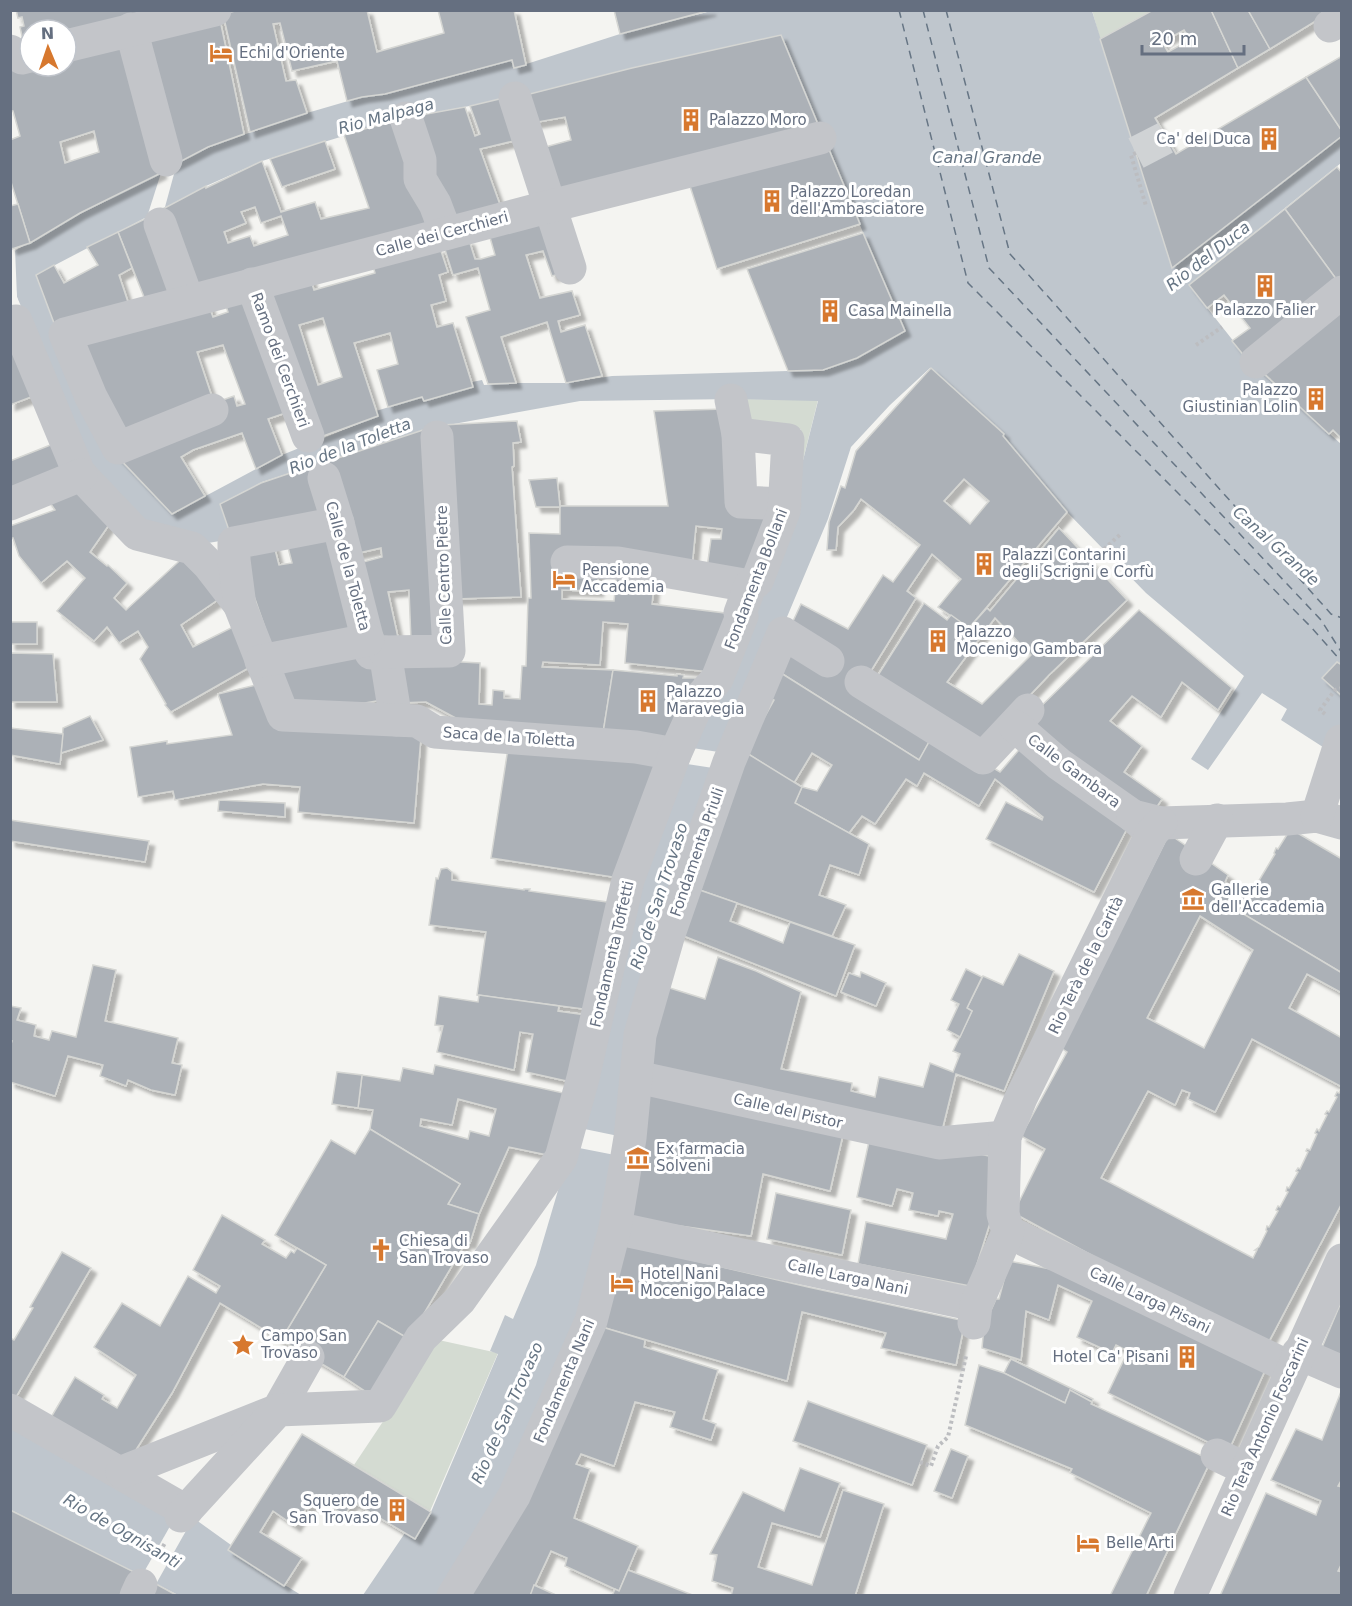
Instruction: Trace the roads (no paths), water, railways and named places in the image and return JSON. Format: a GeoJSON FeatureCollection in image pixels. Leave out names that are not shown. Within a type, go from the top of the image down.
{"type":"FeatureCollection","features":[{"type":"Feature","properties":{"kind":"street"},"geometry":{"type":"LineString","coordinates":[[78,43],[215,10]]}},
{"type":"Feature","properties":{"kind":"street"},"geometry":{"type":"LineString","coordinates":[[131,29],[166,160]]}},
{"type":"Feature","properties":{"kind":"street"},"geometry":{"type":"LineString","coordinates":[[515,98],[570,268]]}},
{"type":"Feature","properties":{"kind":"street"},"geometry":{"type":"LineString","coordinates":[[406,118],[420,160],[417,176],[435,204],[446,233]]}},
{"type":"Feature","properties":{"kind":"street","name":"Calle dei Cerchieri"},"geometry":{"type":"LineString","coordinates":[[212,410],[117,448],[91,397],[65,334],[446,233],[820,138]]}},
{"type":"Feature","properties":{"kind":"street"},"geometry":{"type":"LineString","coordinates":[[160,224],[188,302]]}},
{"type":"Feature","properties":{"kind":"street","name":"Ramo dei Cerchieri"},"geometry":{"type":"LineString","coordinates":[[252,284],[308,436]]}},
{"type":"Feature","properties":{"kind":"street"},"geometry":{"type":"LineString","coordinates":[[1256,362],[1341,292]]}},
{"type":"Feature","properties":{"kind":"street","name":"Saca de la Toletta"},"geometry":{"type":"LineString","coordinates":[[16,321],[63,438],[81,475],[137,534],[225,556],[240,606],[283,715],[417,721],[435,732],[625,746],[675,753]]}},
{"type":"Feature","properties":{"kind":"street"},"geometry":{"type":"LineString","coordinates":[[731,400],[738,434],[741,502],[785,504]]}},
{"type":"Feature","properties":{"kind":"street","name":"Fondamenta Bollani"},"geometry":{"type":"LineString","coordinates":[[675,753],[700,698],[717,679],[742,616],[740,613],[750,585],[757,581],[784,511],[788,440],[738,434]]}},
{"type":"Feature","properties":{"kind":"street","name":"Calle Centro Pietre"},"geometry":{"type":"LineString","coordinates":[[375,648],[449,651],[437,437]]}},
{"type":"Feature","properties":{"kind":"street"},"geometry":{"type":"LineString","coordinates":[[10,504],[81,475]]}},
{"type":"Feature","properties":{"kind":"street","name":"Calle de la Toletta"},"geometry":{"type":"LineString","coordinates":[[324,478],[396,720]]}},
{"type":"Feature","properties":{"kind":"street"},"geometry":{"type":"LineString","coordinates":[[225,556],[338,523]]}},
{"type":"Feature","properties":{"kind":"street"},"geometry":{"type":"LineString","coordinates":[[567,562],[618,563],[750,585]]}},
{"type":"Feature","properties":{"kind":"street","name":"Fondamenta Priuli"},"geometry":{"type":"LineString","coordinates":[[637,1077],[640,1035],[669,934],[729,762],[783,633],[828,661]]}},
{"type":"Feature","properties":{"kind":"street"},"geometry":{"type":"LineString","coordinates":[[261,661],[375,648]]}},
{"type":"Feature","properties":{"kind":"street","name":"Calle Gambara"},"geometry":{"type":"LineString","coordinates":[[861,681],[983,758],[1022,718],[1059,764],[1149,824]]}},
{"type":"Feature","properties":{"kind":"street"},"geometry":{"type":"LineString","coordinates":[[1149,824],[1217,820],[1329,819],[1341,741]]}},
{"type":"Feature","properties":{"kind":"street","name":"Fondamenta Toffetti"},"geometry":{"type":"LineString","coordinates":[[278,1410],[380,1406],[448,1295],[561,1158],[583,1078],[628,880],[675,753]]}},
{"type":"Feature","properties":{"kind":"street"},"geometry":{"type":"LineString","coordinates":[[1196,859],[1217,820]]}},
{"type":"Feature","properties":{"kind":"street","name":"Rio Terà de la Carità"},"geometry":{"type":"LineString","coordinates":[[1005,1137],[1149,824]]}},
{"type":"Feature","properties":{"kind":"street","name":"Calle del Pistor"},"geometry":{"type":"LineString","coordinates":[[637,1077],[939,1143],[1005,1137]]}},
{"type":"Feature","properties":{"kind":"street","name":"Fondamenta Nani"},"geometry":{"type":"LineString","coordinates":[[453,1596],[514,1496],[591,1322],[615,1228],[629,1147],[637,1077]]}},
{"type":"Feature","properties":{"kind":"street"},"geometry":{"type":"LineString","coordinates":[[1005,1137],[1006,1223]]}},
{"type":"Feature","properties":{"kind":"street","name":"Calle Larga Nani"},"geometry":{"type":"LineString","coordinates":[[615,1228],[975,1314],[1006,1223]]}},
{"type":"Feature","properties":{"kind":"street","name":"Calle Larga Pisani"},"geometry":{"type":"LineString","coordinates":[[1006,1223],[1295,1360],[1341,1372]]}},
{"type":"Feature","properties":{"kind":"street","name":"Rio Terà Antonio Foscarini"},"geometry":{"type":"LineString","coordinates":[[1190,1596],[1231,1462],[1295,1360],[1341,1260]]}},
{"type":"Feature","properties":{"kind":"street"},"geometry":{"type":"LineString","coordinates":[[10,1410],[122,1472],[184,1513],[278,1410],[308,1357]]}},
{"type":"Feature","properties":{"kind":"street"},"geometry":{"type":"LineString","coordinates":[[122,1472],[278,1410]]}},
{"type":"Feature","properties":{"kind":"water","name":"Canal Grande"},"geometry":{"type":"Polygon","coordinates":[[[711,11],[1092,11],[1172,268],[1341,136],[1341,163],[1189,285],[1250,362],[1341,444],[1341,741],[1326,749],[1281,720],[1287,709],[1262,693],[1208,770],[1191,759],[1244,676],[1146,593],[1067,512],[1003,436],[1004,434],[930,368],[890,405],[851,447],[828,519],[718,782],[575,1323],[508,1489],[442,1595],[363,1595],[405,1533],[415,1538],[431,1512],[498,1354],[490,1351],[505,1315],[513,1319],[536,1265],[567,1160],[635,881],[791,508],[818,401],[736,399],[580,401],[426,429],[262,482],[220,504],[232,539],[202,544],[153,528],[99,473],[85,454],[17,297],[11,253],[94,206],[208,147],[362,97],[385,94],[512,60],[514,68],[620,34],[711,11]],[[781,35],[632,68],[518,97],[399,119],[262,161],[206,186],[36,275],[57,331],[117,456],[172,514],[282,455],[378,416],[376,411],[422,397],[424,401],[473,387],[472,382],[482,380],[484,385],[566,383],[612,376],[823,370],[857,358],[904,331],[781,35]]]}},
{"type":"Feature","properties":{"kind":"water","name":"Rio de Ognisanti"},"geometry":{"type":"Polygon","coordinates":[[[10,1419],[191,1522],[199,1522],[231,1545],[228,1550],[301,1595],[178,1595],[11,1510],[10,1419]]]}},
{"type":"Feature","properties":{"kind":"tunnel"},"geometry":{"type":"LineString","coordinates":[[1136,153],[1167,137]]}},
{"type":"Feature","properties":{"kind":"place","name":"Echi d'Oriente"},"geometry":{"type":"Point","coordinates":[221,53]}},
{"type":"Feature","properties":{"kind":"place","name":"Palazzo Moro"},"geometry":{"type":"Point","coordinates":[691,120]}},
{"type":"Feature","properties":{"kind":"place","name":"Ca' del Duca"},"geometry":{"type":"Point","coordinates":[1269,139]}},
{"type":"Feature","properties":{"kind":"place","name":"Palazzo Loredan dell'Ambasciatore"},"geometry":{"type":"Point","coordinates":[772,201]}},
{"type":"Feature","properties":{"kind":"place","name":"Palazzo Falier"},"geometry":{"type":"Point","coordinates":[1265,286]}},
{"type":"Feature","properties":{"kind":"place","name":"Casa Mainella"},"geometry":{"type":"Point","coordinates":[830,311]}},
{"type":"Feature","properties":{"kind":"place","name":"Palazzo Giustinian Lolin"},"geometry":{"type":"Point","coordinates":[1316,399]}},
{"type":"Feature","properties":{"kind":"place","name":"Palazzi Contarini degli Scrigni e Corfù"},"geometry":{"type":"Point","coordinates":[984,564]}},
{"type":"Feature","properties":{"kind":"place","name":"Pensione Accademia"},"geometry":{"type":"Point","coordinates":[564,579]}},
{"type":"Feature","properties":{"kind":"place","name":"Palazzo Mocenigo Gambara"},"geometry":{"type":"Point","coordinates":[938,641]}},
{"type":"Feature","properties":{"kind":"place","name":"Palazzo Maravegia"},"geometry":{"type":"Point","coordinates":[648,701]}},
{"type":"Feature","properties":{"kind":"place","name":"Gallerie dell'Accademia"},"geometry":{"type":"Point","coordinates":[1193,899]}},
{"type":"Feature","properties":{"kind":"place","name":"Ex farmacia Solveni"},"geometry":{"type":"Point","coordinates":[638,1158]}},
{"type":"Feature","properties":{"kind":"place","name":"Chiesa di San Trovaso"},"geometry":{"type":"Point","coordinates":[381,1250]}},
{"type":"Feature","properties":{"kind":"place","name":"Hotel Nani Mocenigo Palace"},"geometry":{"type":"Point","coordinates":[622,1283]}},
{"type":"Feature","properties":{"kind":"place","name":"Campo San Trovaso"},"geometry":{"type":"Point","coordinates":[243,1345]}},
{"type":"Feature","properties":{"kind":"place","name":"Hotel Ca' Pisani"},"geometry":{"type":"Point","coordinates":[1187,1357]}},
{"type":"Feature","properties":{"kind":"place","name":"Squero de San Trovaso"},"geometry":{"type":"Point","coordinates":[397,1510]}},
{"type":"Feature","properties":{"kind":"place","name":"Belle Arti"},"geometry":{"type":"Point","coordinates":[1088,1543]}},
{"type":"Feature","properties":{"kind":"water label","name":"Rio Malpaga"},"geometry":{"type":"Point","coordinates":[386,116]}},
{"type":"Feature","properties":{"kind":"water label","name":"Rio del Duca"},"geometry":{"type":"Point","coordinates":[1208,256]}},
{"type":"Feature","properties":{"kind":"water label","name":"Rio de la Toletta"},"geometry":{"type":"Point","coordinates":[350,446]}},
{"type":"Feature","properties":{"kind":"water label","name":"Rio de San Trovaso"},"geometry":{"type":"Point","coordinates":[659,896]}},
{"type":"Feature","properties":{"kind":"water label","name":"Rio de San Trovaso"},"geometry":{"type":"Point","coordinates":[507,1413]}}]}
